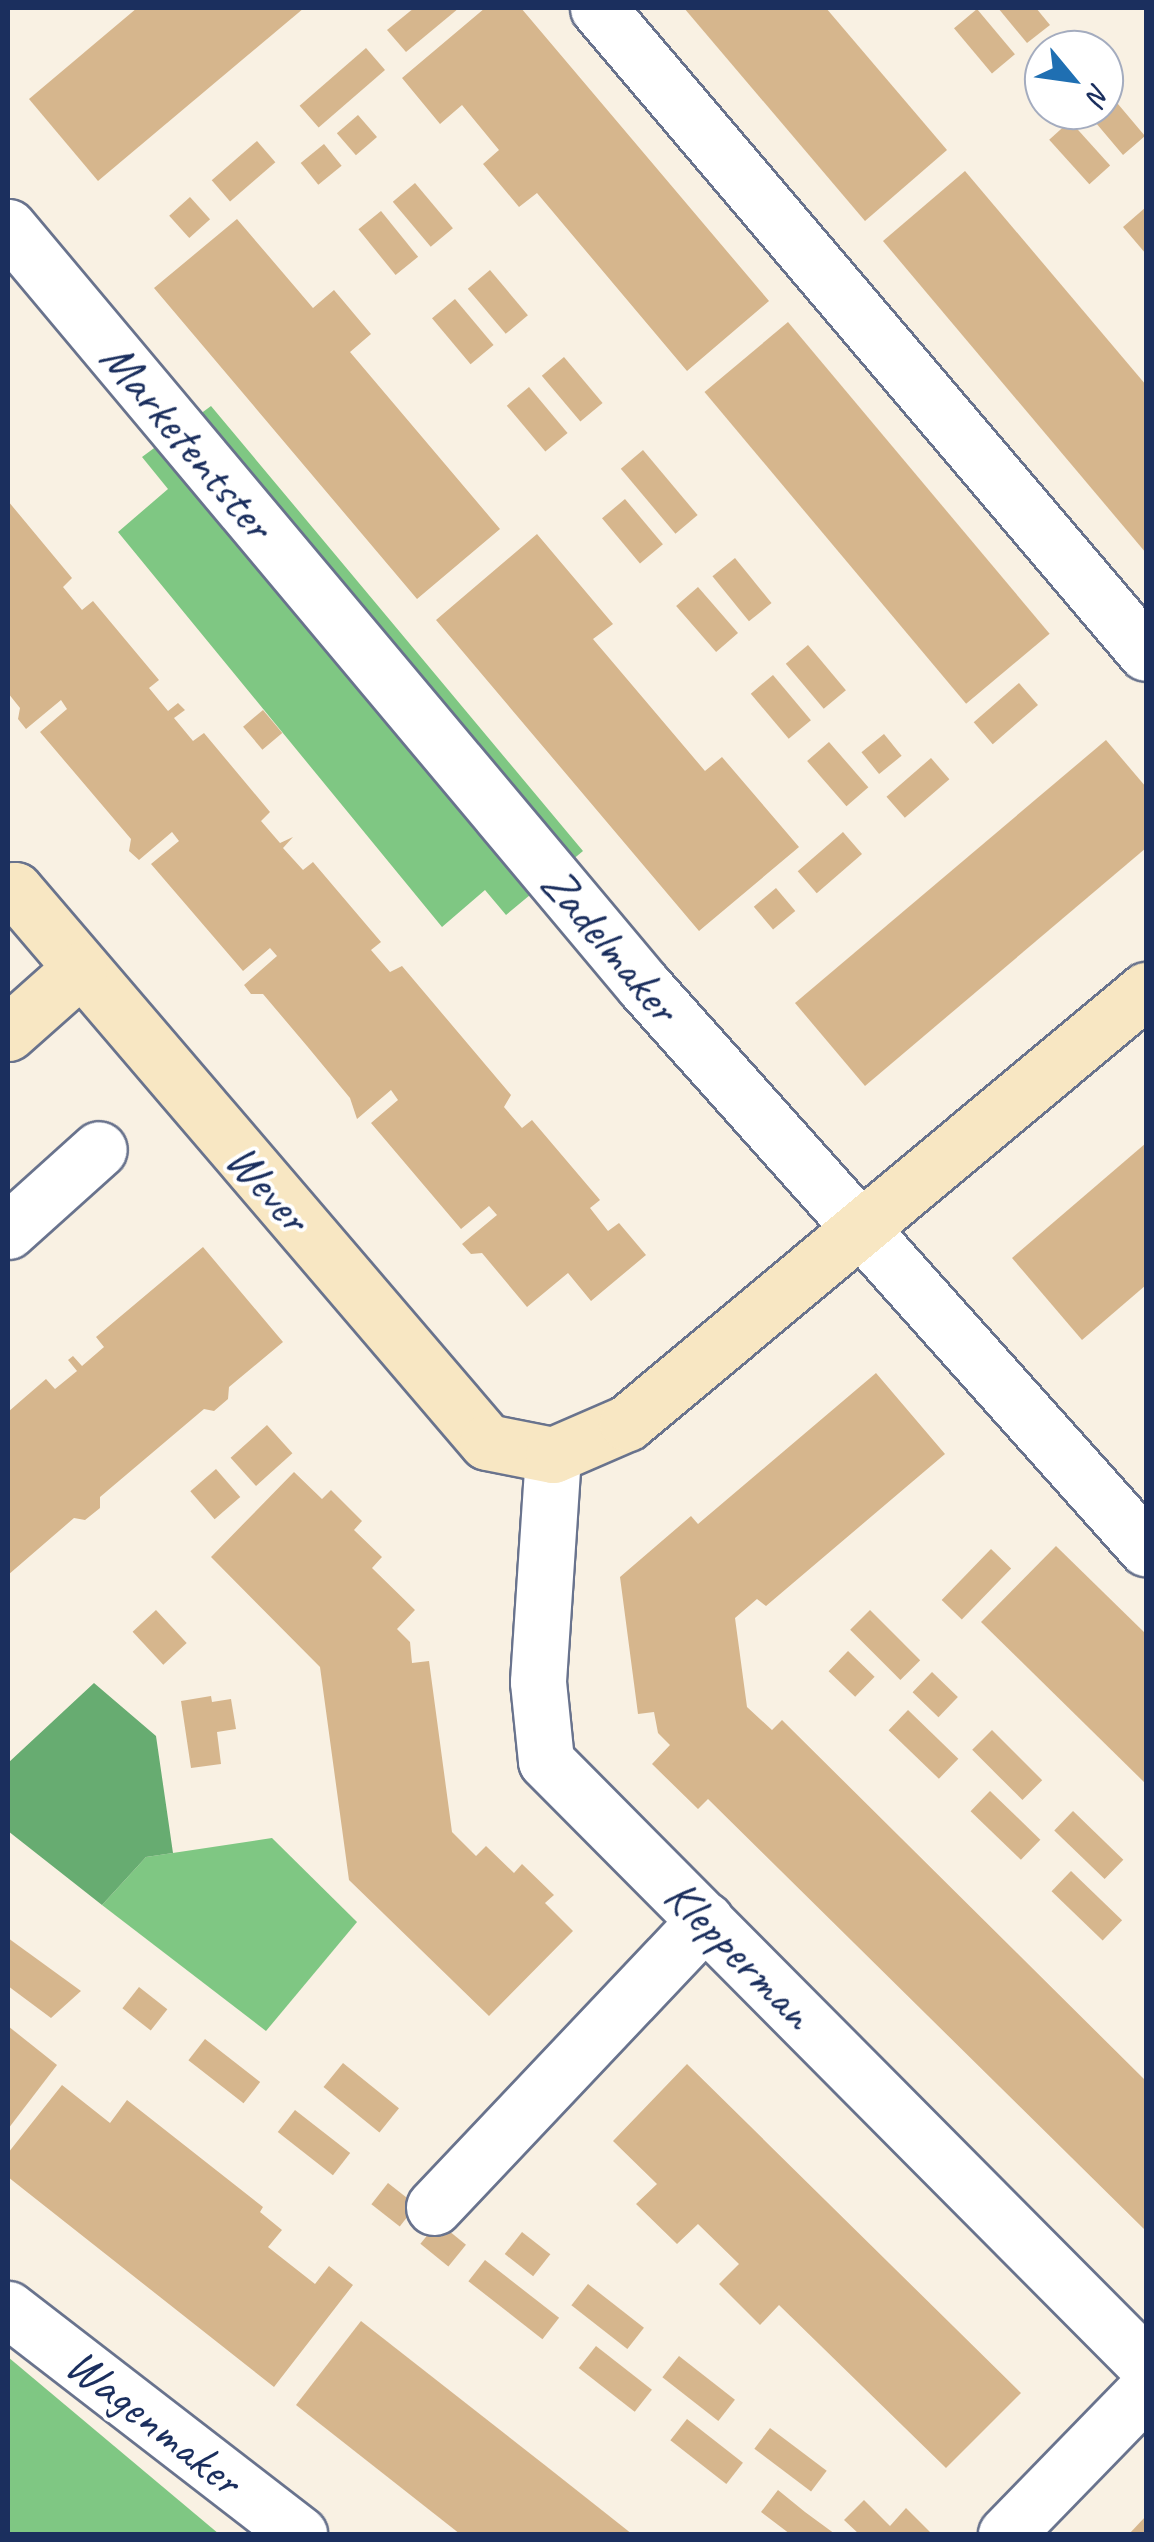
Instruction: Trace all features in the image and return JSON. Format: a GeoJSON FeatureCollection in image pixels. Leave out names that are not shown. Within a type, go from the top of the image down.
{"type":"FeatureCollection","features":[{"type":"Feature","properties":{"kind":"street"},"geometry":{"type":"LineString","coordinates":[[598,8],[1146,653]]}},
{"type":"Feature","properties":{"kind":"street","name":"Marketentster"},"geometry":{"type":"LineString","coordinates":[[8,226],[366,655]]}},
{"type":"Feature","properties":{"kind":"street","name":"Zadelmaker"},"geometry":{"type":"LineString","coordinates":[[366,655],[508,826],[860,1229],[1092,1493],[1146,1548]]}},
{"type":"Feature","properties":{"kind":"street","name":"Wever"},"geometry":{"type":"LineString","coordinates":[[10,889],[488,1442],[553,1455]]}},
{"type":"Feature","properties":{"kind":"street"},"geometry":{"type":"LineString","coordinates":[[8,1033],[79,970]]}},
{"type":"Feature","properties":{"kind":"street"},"geometry":{"type":"LineString","coordinates":[[553,1455],[627,1424],[1146,990]]}},
{"type":"Feature","properties":{"kind":"street"},"geometry":{"type":"LineString","coordinates":[[8,1231],[99,1149]]}},
{"type":"Feature","properties":{"kind":"street","name":"Klepperman"},"geometry":{"type":"LineString","coordinates":[[553,1455],[538,1682],[546,1761],[1146,2366]]}},
{"type":"Feature","properties":{"kind":"street"},"geometry":{"type":"LineString","coordinates":[[434,2207],[705,1920]]}},
{"type":"Feature","properties":{"kind":"street","name":"Wagenmaker"},"geometry":{"type":"LineString","coordinates":[[8,2309],[299,2534]]}},
{"type":"Feature","properties":{"kind":"street"},"geometry":{"type":"LineString","coordinates":[[1006,2534],[1146,2390]]}},
{"type":"Feature","properties":{"kind":"green space"},"geometry":{"type":"Polygon","coordinates":[[[211,406],[583,851],[506,915],[485,890],[442,927],[118,532],[168,489],[142,457],[211,406]]]}},
{"type":"Feature","properties":{"kind":"green space"},"geometry":{"type":"Polygon","coordinates":[[[94,1683],[156,1736],[173,1853],[146,1857],[102,1905],[8,1831],[8,1763],[94,1683]]]}},
{"type":"Feature","properties":{"kind":"green space"},"geometry":{"type":"Polygon","coordinates":[[[272,1838],[357,1922],[266,2031],[102,1905],[146,1857],[272,1838]]]}},
{"type":"Feature","properties":{"kind":"green space"},"geometry":{"type":"Polygon","coordinates":[[[8,2357],[219,2534],[8,2534],[8,2357]]]}},
{"type":"Feature","properties":{"kind":"building"},"geometry":{"type":"Polygon","coordinates":[[[137,8],[304,8],[98,181],[29,99],[137,8]]]}},
{"type":"Feature","properties":{"kind":"building"},"geometry":{"type":"Polygon","coordinates":[[[414,8],[459,8],[406,52],[387,30],[414,8]]]}},
{"type":"Feature","properties":{"kind":"building"},"geometry":{"type":"Polygon","coordinates":[[[485,8],[521,8],[769,301],[687,371],[537,193],[519,207],[483,164],[499,150],[462,105],[440,124],[402,78],[485,8]]]}},
{"type":"Feature","properties":{"kind":"building"},"geometry":{"type":"Polygon","coordinates":[[[684,8],[826,8],[947,150],[865,221],[684,8]]]}},
{"type":"Feature","properties":{"kind":"building"},"geometry":{"type":"Polygon","coordinates":[[[998,8],[1036,8],[1050,25],[1044,30],[1024,30],[1024,39],[998,8]]]}},
{"type":"Feature","properties":{"kind":"building"},"geometry":{"type":"Polygon","coordinates":[[[977,9],[1015,54],[992,73],[954,28],[977,9]]]}},
{"type":"Feature","properties":{"kind":"building"},"geometry":{"type":"Polygon","coordinates":[[[366,48],[385,70],[319,128],[300,106],[366,48]]]}},
{"type":"Feature","properties":{"kind":"building"},"geometry":{"type":"Polygon","coordinates":[[[1124,111],[1145,136],[1123,155],[1102,130],[1124,130],[1124,111]]]}},
{"type":"Feature","properties":{"kind":"building"},"geometry":{"type":"Polygon","coordinates":[[[358,115],[377,137],[356,155],[337,133],[358,115]]]}},
{"type":"Feature","properties":{"kind":"building"},"geometry":{"type":"Polygon","coordinates":[[[1060,130],[1078,130],[1110,166],[1089,184],[1049,140],[1060,130]]]}},
{"type":"Feature","properties":{"kind":"building"},"geometry":{"type":"Polygon","coordinates":[[[257,141],[275,162],[230,201],[212,180],[257,141]]]}},
{"type":"Feature","properties":{"kind":"building"},"geometry":{"type":"Polygon","coordinates":[[[324,144],[342,166],[318,185],[301,163],[324,144]]]}},
{"type":"Feature","properties":{"kind":"building"},"geometry":{"type":"Polygon","coordinates":[[[965,171],[1146,385],[1146,553],[883,241],[965,171]]]}},
{"type":"Feature","properties":{"kind":"building"},"geometry":{"type":"Polygon","coordinates":[[[415,183],[453,228],[431,247],[393,202],[415,183]]]}},
{"type":"Feature","properties":{"kind":"building"},"geometry":{"type":"Polygon","coordinates":[[[190,197],[210,219],[189,238],[169,216],[190,197]]]}},
{"type":"Feature","properties":{"kind":"building"},"geometry":{"type":"Polygon","coordinates":[[[1146,207],[1146,254],[1123,227],[1146,207]]]}},
{"type":"Feature","properties":{"kind":"building"},"geometry":{"type":"Polygon","coordinates":[[[381,211],[418,257],[396,275],[358,229],[381,211]]]}},
{"type":"Feature","properties":{"kind":"building"},"geometry":{"type":"Polygon","coordinates":[[[237,219],[313,308],[334,290],[371,334],[350,352],[500,529],[417,599],[154,288],[237,219]]]}},
{"type":"Feature","properties":{"kind":"building"},"geometry":{"type":"Polygon","coordinates":[[[490,270],[528,315],[506,334],[468,289],[490,270]]]}},
{"type":"Feature","properties":{"kind":"building"},"geometry":{"type":"Polygon","coordinates":[[[455,299],[494,345],[471,364],[432,318],[455,299]]]}},
{"type":"Feature","properties":{"kind":"building"},"geometry":{"type":"Polygon","coordinates":[[[788,322],[1050,634],[966,704],[705,392],[788,322]]]}},
{"type":"Feature","properties":{"kind":"building"},"geometry":{"type":"Polygon","coordinates":[[[564,357],[603,403],[580,422],[542,376],[564,357]]]}},
{"type":"Feature","properties":{"kind":"building"},"geometry":{"type":"Polygon","coordinates":[[[529,387],[568,433],[545,452],[507,406],[529,387]]]}},
{"type":"Feature","properties":{"kind":"building"},"geometry":{"type":"Polygon","coordinates":[[[643,450],[698,515],[675,534],[621,469],[643,450]]]}},
{"type":"Feature","properties":{"kind":"building"},"geometry":{"type":"Polygon","coordinates":[[[625,499],[663,544],[640,563],[602,518],[625,499]]]}},
{"type":"Feature","properties":{"kind":"building"},"geometry":{"type":"Polygon","coordinates":[[[8,501],[72,578],[63,587],[82,610],[93,601],[159,680],[149,688],[168,711],[178,703],[185,710],[174,718],[193,741],[204,733],[270,812],[261,821],[280,843],[293,837],[283,848],[303,870],[313,862],[381,942],[371,950],[390,972],[402,966],[511,1095],[504,1107],[522,1128],[532,1120],[600,1200],[590,1208],[608,1231],[619,1223],[646,1255],[591,1301],[568,1273],[527,1307],[482,1253],[471,1254],[462,1244],[497,1215],[489,1206],[461,1229],[371,1123],[398,1100],[391,1090],[357,1119],[350,1098],[307,1046],[263,994],[251,994],[244,985],[277,956],[270,948],[243,971],[151,864],[179,841],[172,832],[139,860],[129,851],[131,839],[40,732],[67,709],[61,700],[26,729],[18,719],[20,708],[8,693],[8,501]]]}},
{"type":"Feature","properties":{"kind":"building"},"geometry":{"type":"Polygon","coordinates":[[[537,534],[613,624],[593,639],[705,771],[722,757],[799,847],[699,931],[436,620],[537,534]]]}},
{"type":"Feature","properties":{"kind":"building"},"geometry":{"type":"Polygon","coordinates":[[[735,558],[772,603],[749,621],[712,576],[735,558]]]}},
{"type":"Feature","properties":{"kind":"building"},"geometry":{"type":"Polygon","coordinates":[[[698,587],[738,633],[716,652],[676,606],[698,587]]]}},
{"type":"Feature","properties":{"kind":"building"},"geometry":{"type":"Polygon","coordinates":[[[808,645],[846,690],[824,709],[786,664],[808,645]]]}},
{"type":"Feature","properties":{"kind":"building"},"geometry":{"type":"Polygon","coordinates":[[[773,675],[811,720],[789,739],[751,694],[773,675]]]}},
{"type":"Feature","properties":{"kind":"building"},"geometry":{"type":"Polygon","coordinates":[[[1019,683],[1038,705],[993,744],[974,722],[1019,683]]]}},
{"type":"Feature","properties":{"kind":"building"},"geometry":{"type":"Polygon","coordinates":[[[263,710],[282,733],[262,750],[243,727],[263,710]]]}},
{"type":"Feature","properties":{"kind":"building"},"geometry":{"type":"Polygon","coordinates":[[[884,734],[902,756],[879,774],[861,752],[884,734]]]}},
{"type":"Feature","properties":{"kind":"building"},"geometry":{"type":"Polygon","coordinates":[[[1106,740],[1146,787],[1146,848],[865,1086],[795,1003],[1106,740]]]}},
{"type":"Feature","properties":{"kind":"building"},"geometry":{"type":"Polygon","coordinates":[[[829,742],[868,787],[846,806],[807,761],[829,742]]]}},
{"type":"Feature","properties":{"kind":"building"},"geometry":{"type":"Polygon","coordinates":[[[931,758],[949,779],[905,818],[886,797],[931,758]]]}},
{"type":"Feature","properties":{"kind":"building"},"geometry":{"type":"Polygon","coordinates":[[[843,832],[862,854],[817,893],[798,871],[843,832]]]}},
{"type":"Feature","properties":{"kind":"building"},"geometry":{"type":"Polygon","coordinates":[[[776,888],[795,911],[773,930],[754,907],[776,888]]]}},
{"type":"Feature","properties":{"kind":"building"},"geometry":{"type":"Polygon","coordinates":[[[1146,1143],[1146,1285],[1082,1340],[1012,1258],[1146,1143]]]}},
{"type":"Feature","properties":{"kind":"building"},"geometry":{"type":"Polygon","coordinates":[[[203,1247],[283,1342],[229,1387],[228,1399],[214,1411],[204,1409],[100,1497],[100,1508],[85,1520],[74,1518],[8,1575],[8,1412],[46,1379],[55,1389],[77,1371],[68,1360],[73,1356],[82,1366],[104,1347],[96,1337],[203,1247]]]}},
{"type":"Feature","properties":{"kind":"building"},"geometry":{"type":"Polygon","coordinates":[[[876,1373],[945,1454],[766,1606],[757,1599],[735,1618],[747,1707],[772,1730],[782,1720],[1146,2081],[1146,2231],[708,1799],[698,1809],[652,1764],[670,1745],[658,1733],[654,1712],[638,1714],[620,1577],[691,1516],[698,1524],[876,1373]]]}},
{"type":"Feature","properties":{"kind":"building"},"geometry":{"type":"Polygon","coordinates":[[[267,1425],[292,1453],[256,1486],[231,1458],[267,1425]]]}},
{"type":"Feature","properties":{"kind":"building"},"geometry":{"type":"Polygon","coordinates":[[[216,1469],[240,1497],[215,1519],[190,1491],[216,1469]]]}},
{"type":"Feature","properties":{"kind":"building"},"geometry":{"type":"Polygon","coordinates":[[[294,1472],[322,1499],[331,1490],[362,1521],[354,1530],[382,1557],[372,1568],[415,1610],[397,1629],[410,1642],[412,1663],[429,1661],[452,1832],[476,1856],[486,1846],[514,1873],[522,1864],[554,1895],[545,1903],[573,1931],[489,2016],[349,1880],[320,1667],[211,1557],[294,1472]]]}},
{"type":"Feature","properties":{"kind":"building"},"geometry":{"type":"Polygon","coordinates":[[[1056,1546],[1146,1634],[1146,1784],[981,1622],[1056,1546]]]}},
{"type":"Feature","properties":{"kind":"building"},"geometry":{"type":"Polygon","coordinates":[[[991,1549],[1011,1568],[962,1620],[942,1600],[991,1549]]]}},
{"type":"Feature","properties":{"kind":"building"},"geometry":{"type":"Polygon","coordinates":[[[156,1610],[187,1643],[163,1665],[133,1632],[156,1610]]]}},
{"type":"Feature","properties":{"kind":"building"},"geometry":{"type":"Polygon","coordinates":[[[870,1610],[920,1660],[900,1680],[850,1630],[870,1610]]]}},
{"type":"Feature","properties":{"kind":"building"},"geometry":{"type":"Polygon","coordinates":[[[848,1651],[875,1677],[855,1697],[829,1671],[848,1651]]]}},
{"type":"Feature","properties":{"kind":"building"},"geometry":{"type":"Polygon","coordinates":[[[932,1672],[958,1697],[938,1717],[913,1692],[932,1672]]]}},
{"type":"Feature","properties":{"kind":"building"},"geometry":{"type":"Polygon","coordinates":[[[211,1696],[212,1702],[231,1699],[236,1729],[217,1732],[221,1764],[191,1768],[181,1701],[211,1696]]]}},
{"type":"Feature","properties":{"kind":"building"},"geometry":{"type":"Polygon","coordinates":[[[908,1710],[958,1759],[939,1779],[889,1730],[908,1710]]]}},
{"type":"Feature","properties":{"kind":"building"},"geometry":{"type":"Polygon","coordinates":[[[992,1730],[1042,1780],[1022,1800],[972,1750],[992,1730]]]}},
{"type":"Feature","properties":{"kind":"building"},"geometry":{"type":"Polygon","coordinates":[[[990,1791],[1040,1840],[1021,1860],[971,1811],[990,1791]]]}},
{"type":"Feature","properties":{"kind":"building"},"geometry":{"type":"Polygon","coordinates":[[[1073,1811],[1123,1860],[1105,1879],[1054,1830],[1073,1811]]]}},
{"type":"Feature","properties":{"kind":"building"},"geometry":{"type":"Polygon","coordinates":[[[1071,1871],[1122,1920],[1103,1940],[1052,1891],[1071,1871]]]}},
{"type":"Feature","properties":{"kind":"building"},"geometry":{"type":"Polygon","coordinates":[[[8,1938],[81,1991],[51,2018],[8,1986],[8,1938]]]}},
{"type":"Feature","properties":{"kind":"building"},"geometry":{"type":"Polygon","coordinates":[[[139,1987],[167,2009],[151,2030],[122,2008],[139,1987]]]}},
{"type":"Feature","properties":{"kind":"building"},"geometry":{"type":"Polygon","coordinates":[[[8,2026],[57,2065],[8,2129],[8,2026]]]}},
{"type":"Feature","properties":{"kind":"building"},"geometry":{"type":"Polygon","coordinates":[[[205,2039],[260,2082],[244,2103],[188,2060],[205,2039]]]}},
{"type":"Feature","properties":{"kind":"building"},"geometry":{"type":"Polygon","coordinates":[[[343,2063],[399,2108],[379,2132],[323,2087],[343,2063]]]}},
{"type":"Feature","properties":{"kind":"building"},"geometry":{"type":"Polygon","coordinates":[[[687,2064],[1021,2393],[946,2468],[779,2305],[760,2325],[719,2284],[739,2264],[698,2224],[677,2244],[636,2204],[657,2184],[613,2141],[687,2064]]]}},
{"type":"Feature","properties":{"kind":"building"},"geometry":{"type":"Polygon","coordinates":[[[62,2085],[110,2123],[127,2100],[263,2207],[260,2212],[282,2230],[268,2247],[315,2284],[329,2266],[353,2285],[274,2387],[8,2177],[8,2153],[62,2085]]]}},
{"type":"Feature","properties":{"kind":"building"},"geometry":{"type":"Polygon","coordinates":[[[295,2110],[350,2153],[333,2175],[278,2132],[295,2110]]]}},
{"type":"Feature","properties":{"kind":"building"},"geometry":{"type":"Polygon","coordinates":[[[388,2183],[416,2205],[400,2226],[371,2204],[388,2183]]]}},
{"type":"Feature","properties":{"kind":"building"},"geometry":{"type":"Polygon","coordinates":[[[438,2222],[466,2245],[448,2266],[420,2244],[438,2222]]]}},
{"type":"Feature","properties":{"kind":"building"},"geometry":{"type":"Polygon","coordinates":[[[522,2232],[550,2254],[533,2276],[505,2254],[522,2232]]]}},
{"type":"Feature","properties":{"kind":"building"},"geometry":{"type":"Polygon","coordinates":[[[485,2260],[559,2318],[542,2339],[468,2281],[485,2260]]]}},
{"type":"Feature","properties":{"kind":"building"},"geometry":{"type":"Polygon","coordinates":[[[588,2284],[644,2328],[627,2349],[571,2305],[588,2284]]]}},
{"type":"Feature","properties":{"kind":"building"},"geometry":{"type":"Polygon","coordinates":[[[361,2321],[632,2534],[460,2534],[296,2405],[361,2321]]]}},
{"type":"Feature","properties":{"kind":"building"},"geometry":{"type":"Polygon","coordinates":[[[596,2346],[652,2390],[635,2412],[579,2368],[596,2346]]]}},
{"type":"Feature","properties":{"kind":"building"},"geometry":{"type":"Polygon","coordinates":[[[679,2356],[735,2400],[718,2421],[662,2377],[679,2356]]]}},
{"type":"Feature","properties":{"kind":"building"},"geometry":{"type":"Polygon","coordinates":[[[687,2419],[743,2463],[726,2484],[670,2440],[687,2419]]]}},
{"type":"Feature","properties":{"kind":"building"},"geometry":{"type":"Polygon","coordinates":[[[770,2428],[827,2471],[811,2491],[754,2449],[770,2428]]]}},
{"type":"Feature","properties":{"kind":"building"},"geometry":{"type":"Polygon","coordinates":[[[778,2490],[835,2534],[790,2534],[761,2512],[778,2490]]]}},
{"type":"Feature","properties":{"kind":"building"},"geometry":{"type":"Polygon","coordinates":[[[864,2500],[890,2526],[906,2508],[932,2534],[859,2534],[844,2520],[864,2500]]]}},
{"type":"Feature","properties":{"kind":"building"},"geometry":{"type":"Polygon","coordinates":[[[1146,2516],[1146,2534],[1129,2534],[1146,2516]]]}}]}
